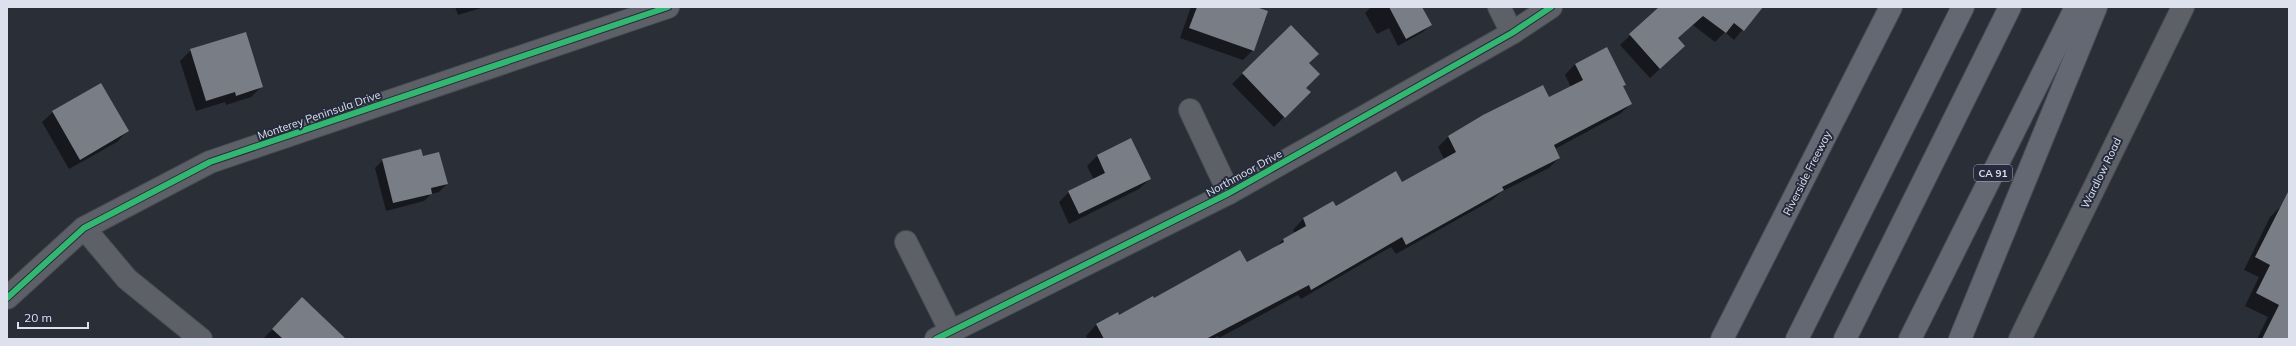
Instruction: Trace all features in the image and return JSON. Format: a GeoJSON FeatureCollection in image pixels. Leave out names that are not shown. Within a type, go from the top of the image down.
{"type":"FeatureCollection","features":[{"type":"Feature","properties":{"kind":"highway","name":"Riverside Freeway"},"geometry":{"type":"LineString","coordinates":[[1722,339],[1891,7]]}},
{"type":"Feature","properties":{"kind":"highway"},"geometry":{"type":"LineString","coordinates":[[1797,339],[1963,7]]}},
{"type":"Feature","properties":{"kind":"highway"},"geometry":{"type":"LineString","coordinates":[[1845,339],[2010,7]]}},
{"type":"Feature","properties":{"kind":"highway","name":"CA 91"},"geometry":{"type":"LineString","coordinates":[[1910,339],[2076,7]]}},
{"type":"Feature","properties":{"kind":"highway"},"geometry":{"type":"LineString","coordinates":[[1960,339],[2096,7]]}},
{"type":"Feature","properties":{"kind":"street","name":"Monterey Peninsula Drive"},"geometry":{"type":"LineString","coordinates":[[7,298],[84,228],[210,162],[668,7]]}},
{"type":"Feature","properties":{"kind":"street"},"geometry":{"type":"LineString","coordinates":[[1499,7],[1512,33]]}},
{"type":"Feature","properties":{"kind":"street","name":"Northmoor Drive"},"geometry":{"type":"LineString","coordinates":[[943,336],[1229,193],[1512,33],[1551,7]]}},
{"type":"Feature","properties":{"kind":"street","name":"Wardlow Road"},"geometry":{"type":"LineString","coordinates":[[2020,339],[2183,7]]}},
{"type":"Feature","properties":{"kind":"street"},"geometry":{"type":"LineString","coordinates":[[1190,110],[1229,193]]}},
{"type":"Feature","properties":{"kind":"street"},"geometry":{"type":"LineString","coordinates":[[84,228],[127,279],[201,339]]}},
{"type":"Feature","properties":{"kind":"street"},"geometry":{"type":"LineString","coordinates":[[906,242],[943,336]]}},
{"type":"Feature","properties":{"kind":"building"},"geometry":{"type":"Polygon","coordinates":[[[1197,7],[1256,7],[1268,11],[1254,51],[1189,28],[1197,7]]]}},
{"type":"Feature","properties":{"kind":"building"},"geometry":{"type":"Polygon","coordinates":[[[1389,7],[1422,7],[1432,25],[1406,39],[1389,7]]]}},
{"type":"Feature","properties":{"kind":"building"},"geometry":{"type":"Polygon","coordinates":[[[1659,7],[1763,7],[1744,31],[1734,23],[1726,33],[1703,16],[1678,38],[1685,46],[1660,69],[1629,34],[1659,7]]]}},
{"type":"Feature","properties":{"kind":"building"},"geometry":{"type":"Polygon","coordinates":[[[1291,25],[1319,54],[1309,63],[1320,74],[1306,88],[1311,92],[1285,118],[1242,73],[1291,25]]]}},
{"type":"Feature","properties":{"kind":"building"},"geometry":{"type":"Polygon","coordinates":[[[246,32],[263,87],[236,96],[235,92],[206,101],[190,49],[246,32]]]}},
{"type":"Feature","properties":{"kind":"building"},"geometry":{"type":"Polygon","coordinates":[[[1607,47],[1626,85],[1623,86],[1632,104],[1554,145],[1560,158],[1502,187],[1504,190],[1406,245],[1402,237],[1311,290],[1309,285],[1206,339],[1104,339],[1096,324],[1118,312],[1119,315],[1153,296],[1154,298],[1240,250],[1247,262],[1284,242],[1283,239],[1306,226],[1303,218],[1333,201],[1336,206],[1396,171],[1402,182],[1456,152],[1448,136],[1483,115],[1543,85],[1549,97],[1583,80],[1575,64],[1607,47]]]}},
{"type":"Feature","properties":{"kind":"building"},"geometry":{"type":"Polygon","coordinates":[[[101,83],[129,131],[80,160],[52,111],[101,83]]]}},
{"type":"Feature","properties":{"kind":"building"},"geometry":{"type":"Polygon","coordinates":[[[1131,138],[1151,179],[1079,214],[1068,191],[1105,173],[1097,155],[1131,138]]]}},
{"type":"Feature","properties":{"kind":"building"},"geometry":{"type":"Polygon","coordinates":[[[421,149],[423,156],[439,152],[448,184],[431,188],[432,194],[393,203],[382,159],[421,149]]]}},
{"type":"Feature","properties":{"kind":"building"},"geometry":{"type":"Polygon","coordinates":[[[2289,190],[2289,339],[2262,339],[2279,305],[2256,293],[2270,265],[2255,257],[2289,190]]]}},
{"type":"Feature","properties":{"kind":"building"},"geometry":{"type":"Polygon","coordinates":[[[302,297],[346,339],[283,339],[272,329],[302,297]]]}},
{"type":"Feature","properties":{"kind":"cycle path"},"geometry":{"type":"LineString","coordinates":[[7,298],[84,228],[210,162],[668,7]]}},
{"type":"Feature","properties":{"kind":"cycle path"},"geometry":{"type":"LineString","coordinates":[[936,339],[1229,193],[1512,33],[1551,7]]}}]}
